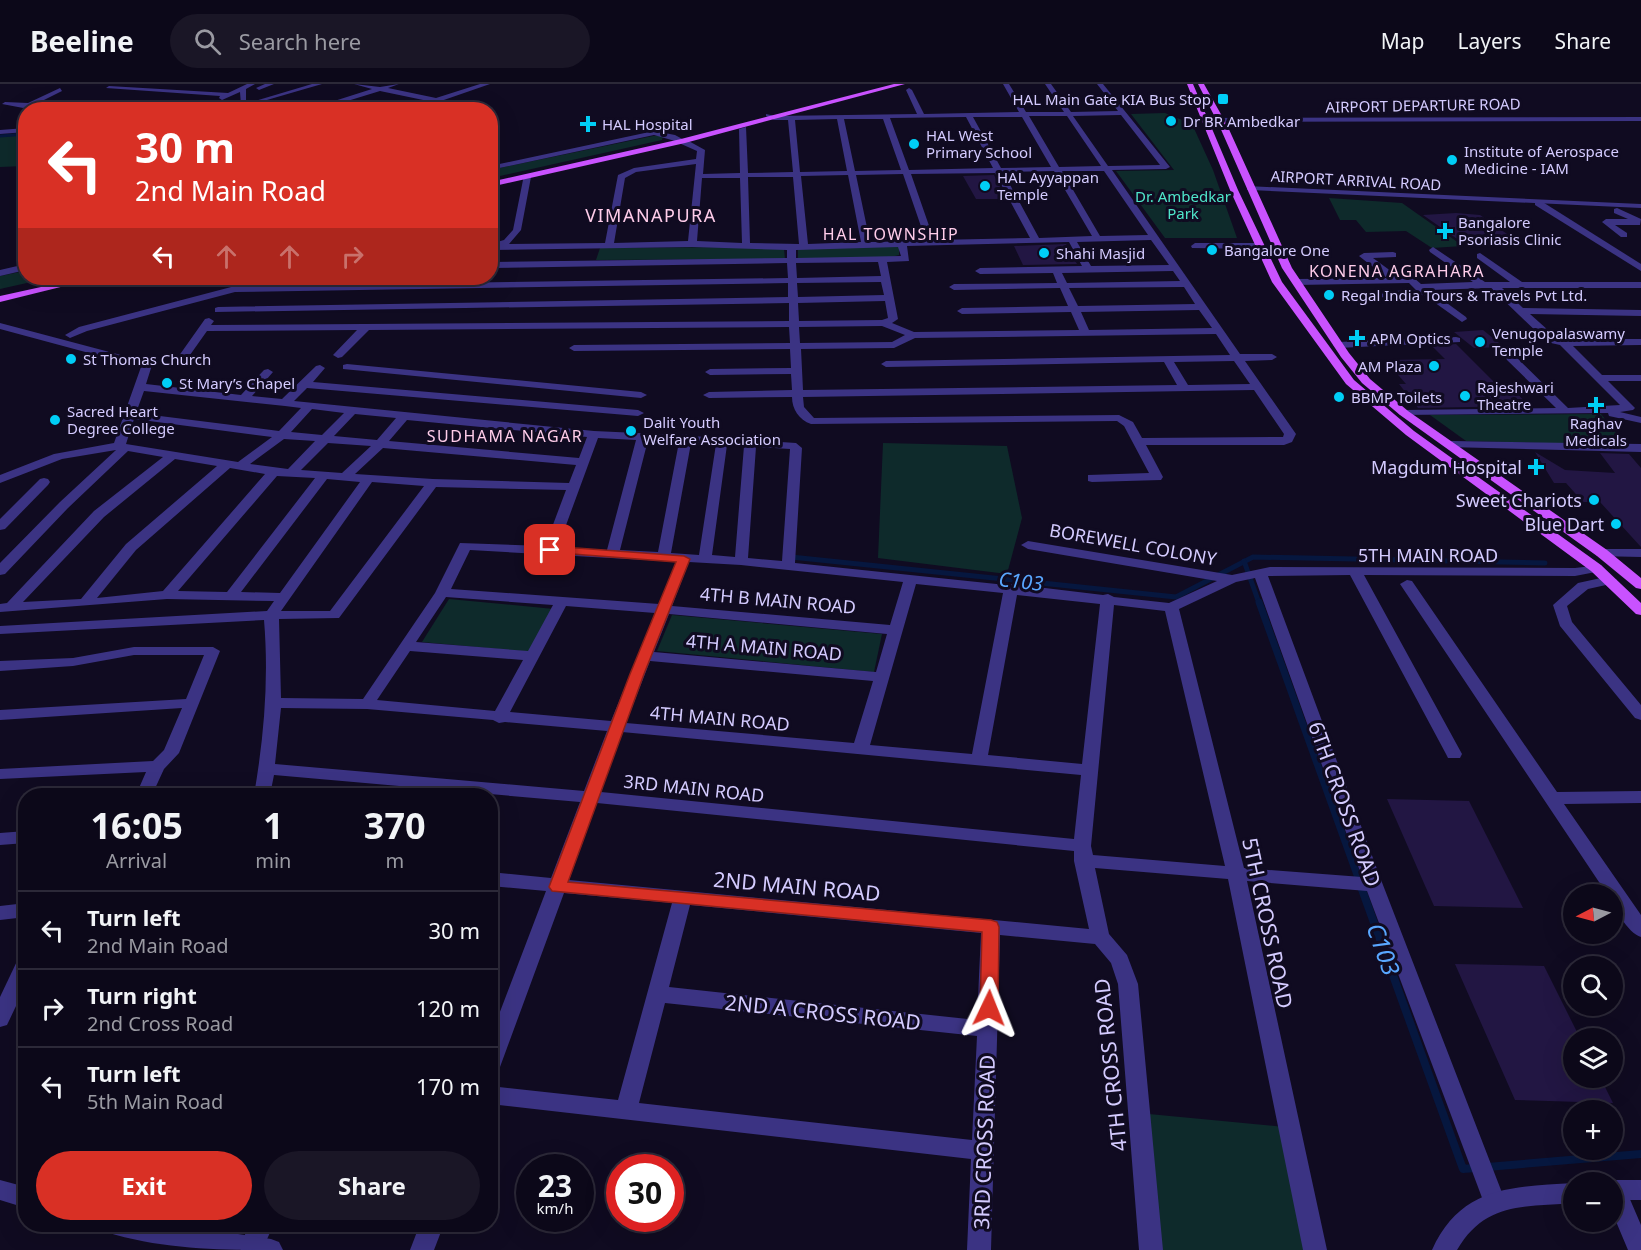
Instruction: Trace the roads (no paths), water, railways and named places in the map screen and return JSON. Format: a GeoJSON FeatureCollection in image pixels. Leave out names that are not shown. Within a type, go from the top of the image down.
{"type":"FeatureCollection","features":[{"type":"Feature","properties":{"kind":"main road"},"geometry":{"type":"LineString","coordinates":[[771,116],[885,84]]}},
{"type":"Feature","properties":{"kind":"main road"},"geometry":{"type":"LineString","coordinates":[[498,182],[527,177],[902,84]]}},
{"type":"Feature","properties":{"kind":"main road"},"geometry":{"type":"LineString","coordinates":[[1190,84],[1259,246],[1277,282],[1350,382],[1410,433],[1596,568],[1641,611]]}},
{"type":"Feature","properties":{"kind":"main road"},"geometry":{"type":"LineString","coordinates":[[1201,84],[1220,116],[1287,268],[1338,345],[1366,381],[1404,413],[1602,553],[1641,585]]}},
{"type":"Feature","properties":{"kind":"main road"},"geometry":{"type":"LineString","coordinates":[[1194,114],[1206,120]]}},
{"type":"Feature","properties":{"kind":"main road"},"geometry":{"type":"LineString","coordinates":[[498,181],[679,140]]}},
{"type":"Feature","properties":{"kind":"main road"},"geometry":{"type":"LineString","coordinates":[[0,292],[32,285]]}},
{"type":"Feature","properties":{"kind":"main road"},"geometry":{"type":"LineString","coordinates":[[0,299],[61,285]]}},
{"type":"Feature","properties":{"kind":"main road"},"geometry":{"type":"LineString","coordinates":[[1350,382],[1366,381]]}},
{"type":"Feature","properties":{"kind":"street"},"geometry":{"type":"LineString","coordinates":[[131,102],[181,84]]}},
{"type":"Feature","properties":{"kind":"street"},"geometry":{"type":"LineString","coordinates":[[187,84],[243,89]]}},
{"type":"Feature","properties":{"kind":"street"},"geometry":{"type":"LineString","coordinates":[[213,102],[243,89],[271,84]]}},
{"type":"Feature","properties":{"kind":"street"},"geometry":{"type":"LineString","coordinates":[[258,101],[320,84]]}},
{"type":"Feature","properties":{"kind":"street"},"geometry":{"type":"LineString","coordinates":[[357,84],[436,100]]}},
{"type":"Feature","properties":{"kind":"street"},"geometry":{"type":"LineString","coordinates":[[336,102],[396,84]]}},
{"type":"Feature","properties":{"kind":"street"},"geometry":{"type":"LineString","coordinates":[[430,102],[488,84]]}},
{"type":"Feature","properties":{"kind":"street"},"geometry":{"type":"LineString","coordinates":[[1006,84],[1098,238]]}},
{"type":"Feature","properties":{"kind":"street"},"geometry":{"type":"LineString","coordinates":[[1048,84],[1290,434],[1288,440],[1140,442]]}},
{"type":"Feature","properties":{"kind":"street"},"geometry":{"type":"LineString","coordinates":[[698,176],[1166,167],[1100,84]]}},
{"type":"Feature","properties":{"kind":"street"},"geometry":{"type":"LineString","coordinates":[[109,88],[230,95]]}},
{"type":"Feature","properties":{"kind":"street"},"geometry":{"type":"LineString","coordinates":[[235,102],[243,101],[243,89]]}},
{"type":"Feature","properties":{"kind":"street"},"geometry":{"type":"LineString","coordinates":[[35,102],[60,90]]}},
{"type":"Feature","properties":{"kind":"street"},"geometry":{"type":"LineString","coordinates":[[909,90],[922,116]]}},
{"type":"Feature","properties":{"kind":"street"},"geometry":{"type":"LineString","coordinates":[[5,104],[18,105]]}},
{"type":"Feature","properties":{"kind":"street"},"geometry":{"type":"LineString","coordinates":[[771,116],[791,118],[1123,112]]}},
{"type":"Feature","properties":{"kind":"street"},"geometry":{"type":"LineString","coordinates":[[968,115],[1036,240]]}},
{"type":"Feature","properties":{"kind":"street"},"geometry":{"type":"LineString","coordinates":[[886,116],[931,243]]}},
{"type":"Feature","properties":{"kind":"street","name":"AIRPORT DEPARTURE ROAD"},"geometry":{"type":"LineString","coordinates":[[1206,120],[1220,116],[1641,119]]}},
{"type":"Feature","properties":{"kind":"street"},"geometry":{"type":"LineString","coordinates":[[840,117],[866,245]]}},
{"type":"Feature","properties":{"kind":"street"},"geometry":{"type":"LineString","coordinates":[[791,118],[804,246]]}},
{"type":"Feature","properties":{"kind":"street"},"geometry":{"type":"LineString","coordinates":[[743,129],[746,244]]}},
{"type":"Feature","properties":{"kind":"street"},"geometry":{"type":"LineString","coordinates":[[0,132],[18,131]]}},
{"type":"Feature","properties":{"kind":"street"},"geometry":{"type":"LineString","coordinates":[[498,165],[654,133],[679,140],[701,150],[692,244]]}},
{"type":"Feature","properties":{"kind":"street"},"geometry":{"type":"LineString","coordinates":[[609,245],[621,177],[634,170],[700,161]]}},
{"type":"Feature","properties":{"kind":"street"},"geometry":{"type":"LineString","coordinates":[[498,244],[507,242],[517,230],[527,177]]}},
{"type":"Feature","properties":{"kind":"street","name":"AIRPORT ARRIVAL ROAD"},"geometry":{"type":"LineString","coordinates":[[1252,191],[1641,206]]}},
{"type":"Feature","properties":{"kind":"street","name":"AIRPORT ARRIVAL ROAD"},"geometry":{"type":"LineString","coordinates":[[1252,191],[1546,209],[1641,212]]}},
{"type":"Feature","properties":{"kind":"street"},"geometry":{"type":"LineString","coordinates":[[1538,203],[1641,268]]}},
{"type":"Feature","properties":{"kind":"street"},"geometry":{"type":"LineString","coordinates":[[1617,211],[1640,222],[1606,222],[1624,235]]}},
{"type":"Feature","properties":{"kind":"street"},"geometry":{"type":"LineString","coordinates":[[498,246],[746,244],[791,247],[1154,237]]}},
{"type":"Feature","properties":{"kind":"street"},"geometry":{"type":"LineString","coordinates":[[1072,240],[1088,269]]}},
{"type":"Feature","properties":{"kind":"street"},"geometry":{"type":"LineString","coordinates":[[498,265],[906,259],[902,244]]}},
{"type":"Feature","properties":{"kind":"street"},"geometry":{"type":"LineString","coordinates":[[1195,246],[1259,246]]}},
{"type":"Feature","properties":{"kind":"street"},"geometry":{"type":"LineString","coordinates":[[791,247],[798,408],[811,421],[1119,418],[1129,424],[1157,477],[1092,477]]}},
{"type":"Feature","properties":{"kind":"street"},"geometry":{"type":"LineString","coordinates":[[1432,250],[1488,285],[1523,311],[1555,341],[1563,343],[1641,342]]}},
{"type":"Feature","properties":{"kind":"street"},"geometry":{"type":"LineString","coordinates":[[1393,255],[1364,256],[1398,281]]}},
{"type":"Feature","properties":{"kind":"street"},"geometry":{"type":"LineString","coordinates":[[1480,256],[1520,285]]}},
{"type":"Feature","properties":{"kind":"street"},"geometry":{"type":"LineString","coordinates":[[204,328],[883,323],[893,319],[882,259]]}},
{"type":"Feature","properties":{"kind":"street"},"geometry":{"type":"LineString","coordinates":[[980,271],[1175,268]]}},
{"type":"Feature","properties":{"kind":"street"},"geometry":{"type":"LineString","coordinates":[[0,273],[18,269]]}},
{"type":"Feature","properties":{"kind":"street"},"geometry":{"type":"LineString","coordinates":[[1056,270],[1086,333]]}},
{"type":"Feature","properties":{"kind":"street"},"geometry":{"type":"LineString","coordinates":[[498,281],[886,279]]}},
{"type":"Feature","properties":{"kind":"street"},"geometry":{"type":"LineString","coordinates":[[1297,282],[1411,280],[1462,319]]}},
{"type":"Feature","properties":{"kind":"street"},"geometry":{"type":"LineString","coordinates":[[954,287],[1186,284]]}},
{"type":"Feature","properties":{"kind":"street"},"geometry":{"type":"LineString","coordinates":[[181,360],[218,310],[235,289],[241,285]]}},
{"type":"Feature","properties":{"kind":"street"},"geometry":{"type":"LineString","coordinates":[[70,335],[83,329],[235,289],[351,285]]}},
{"type":"Feature","properties":{"kind":"street"},"geometry":{"type":"LineString","coordinates":[[448,326],[465,285]]}},
{"type":"Feature","properties":{"kind":"street"},"geometry":{"type":"LineString","coordinates":[[1351,296],[1488,285],[1641,285]]}},
{"type":"Feature","properties":{"kind":"street"},"geometry":{"type":"LineString","coordinates":[[218,310],[889,298]]}},
{"type":"Feature","properties":{"kind":"street"},"geometry":{"type":"LineString","coordinates":[[1392,304],[1438,301]]}},
{"type":"Feature","properties":{"kind":"street"},"geometry":{"type":"LineString","coordinates":[[962,310],[1203,307]]}},
{"type":"Feature","properties":{"kind":"street"},"geometry":{"type":"LineString","coordinates":[[1523,311],[1641,313]]}},
{"type":"Feature","properties":{"kind":"street"},"geometry":{"type":"LineString","coordinates":[[883,323],[913,335],[1086,333],[1112,346],[1167,358],[1272,357]]}},
{"type":"Feature","properties":{"kind":"street"},"geometry":{"type":"LineString","coordinates":[[0,326],[147,365],[128,415],[122,446],[0,571]]}},
{"type":"Feature","properties":{"kind":"street"},"geometry":{"type":"LineString","coordinates":[[338,355],[366,327]]}},
{"type":"Feature","properties":{"kind":"street"},"geometry":{"type":"LineString","coordinates":[[886,364],[1112,346],[1219,331]]}},
{"type":"Feature","properties":{"kind":"street"},"geometry":{"type":"LineString","coordinates":[[574,348],[894,345],[913,335]]}},
{"type":"Feature","properties":{"kind":"street"},"geometry":{"type":"LineString","coordinates":[[1338,345],[1456,340]]}},
{"type":"Feature","properties":{"kind":"street"},"geometry":{"type":"LineString","coordinates":[[1563,343],[1602,378],[1640,420]]}},
{"type":"Feature","properties":{"kind":"street"},"geometry":{"type":"LineString","coordinates":[[1167,358],[1184,387]]}},
{"type":"Feature","properties":{"kind":"street"},"geometry":{"type":"LineString","coordinates":[[1511,358],[1565,411]]}},
{"type":"Feature","properties":{"kind":"street"},"geometry":{"type":"LineString","coordinates":[[346,367],[641,395]]}},
{"type":"Feature","properties":{"kind":"street"},"geometry":{"type":"LineString","coordinates":[[285,403],[320,368]]}},
{"type":"Feature","properties":{"kind":"street"},"geometry":{"type":"LineString","coordinates":[[710,372],[797,371]]}},
{"type":"Feature","properties":{"kind":"street"},"geometry":{"type":"LineString","coordinates":[[244,399],[268,372]]}},
{"type":"Feature","properties":{"kind":"street"},"geometry":{"type":"LineString","coordinates":[[345,477],[381,443],[412,392],[428,374]]}},
{"type":"Feature","properties":{"kind":"street"},"geometry":{"type":"LineString","coordinates":[[1602,378],[1641,378]]}},
{"type":"Feature","properties":{"kind":"street"},"geometry":{"type":"LineString","coordinates":[[303,384],[638,413]]}},
{"type":"Feature","properties":{"kind":"street"},"geometry":{"type":"LineString","coordinates":[[139,387],[398,416],[594,434],[792,445],[796,448],[788,566]]}},
{"type":"Feature","properties":{"kind":"street"},"geometry":{"type":"LineString","coordinates":[[709,395],[1257,387]]}},
{"type":"Feature","properties":{"kind":"street"},"geometry":{"type":"LineString","coordinates":[[570,431],[598,391]]}},
{"type":"Feature","properties":{"kind":"street"},"geometry":{"type":"LineString","coordinates":[[85,603],[131,548],[154,525],[233,466],[282,435],[309,406]]}},
{"type":"Feature","properties":{"kind":"street"},"geometry":{"type":"LineString","coordinates":[[1404,413],[1598,411],[1629,408]]}},
{"type":"Feature","properties":{"kind":"street"},"geometry":{"type":"LineString","coordinates":[[291,473],[352,411]]}},
{"type":"Feature","properties":{"kind":"street"},"geometry":{"type":"LineString","coordinates":[[1598,411],[1640,420]]}},
{"type":"Feature","properties":{"kind":"street"},"geometry":{"type":"LineString","coordinates":[[128,415],[282,435],[584,462]]}},
{"type":"Feature","properties":{"kind":"street"},"geometry":{"type":"LineString","coordinates":[[550,550],[594,434]]}},
{"type":"Feature","properties":{"kind":"street"},"geometry":{"type":"LineString","coordinates":[[613,553],[643,436]]}},
{"type":"Feature","properties":{"kind":"street"},"geometry":{"type":"LineString","coordinates":[[664,558],[686,438]]}},
{"type":"Feature","properties":{"kind":"street"},"geometry":{"type":"LineString","coordinates":[[705,560],[722,441]]}},
{"type":"Feature","properties":{"kind":"street"},"geometry":{"type":"LineString","coordinates":[[741,561],[750,443]]}},
{"type":"Feature","properties":{"kind":"street"},"geometry":{"type":"LineString","coordinates":[[1452,445],[1641,448]]}},
{"type":"Feature","properties":{"kind":"street"},"geometry":{"type":"LineString","coordinates":[[0,479],[59,455],[85,449],[122,446],[274,472],[433,483],[574,487]]}},
{"type":"Feature","properties":{"kind":"street"},"geometry":{"type":"LineString","coordinates":[[5,608],[99,514],[173,455]]}},
{"type":"Feature","properties":{"kind":"street"},"geometry":{"type":"LineString","coordinates":[[167,595],[274,472]]}},
{"type":"Feature","properties":{"kind":"street"},"geometry":{"type":"LineString","coordinates":[[231,596],[323,476]]}},
{"type":"Feature","properties":{"kind":"street"},"geometry":{"type":"LineString","coordinates":[[263,788],[275,703],[275,653],[271,615],[368,478]]}},
{"type":"Feature","properties":{"kind":"street"},"geometry":{"type":"LineString","coordinates":[[0,526],[44,482]]}},
{"type":"Feature","properties":{"kind":"street"},"geometry":{"type":"LineString","coordinates":[[0,630],[271,615],[334,615],[433,483]]}},
{"type":"Feature","properties":{"kind":"street","name":"BOREWELL COLONY"},"geometry":{"type":"LineString","coordinates":[[1028,544],[1233,579]]}},
{"type":"Feature","properties":{"kind":"street"},"geometry":{"type":"LineString","coordinates":[[367,704],[442,593],[465,546],[741,561],[1171,606],[1233,579]]}},
{"type":"Feature","properties":{"kind":"street"},"geometry":{"type":"LineString","coordinates":[[1602,553],[1641,553]]}},
{"type":"Feature","properties":{"kind":"street"},"geometry":{"type":"LineString","coordinates":[[498,1045],[616,728],[684,559]]}},
{"type":"Feature","properties":{"kind":"street","name":"5TH MAIN ROAD"},"geometry":{"type":"LineString","coordinates":[[1233,579],[1270,571],[1575,572],[1596,568]]}},
{"type":"Feature","properties":{"kind":"street","name":"6TH CROSS ROAD"},"geometry":{"type":"LineString","coordinates":[[1260,573],[1374,885],[1495,1203]]}},
{"type":"Feature","properties":{"kind":"street"},"geometry":{"type":"LineString","coordinates":[[1356,573],[1454,754]]}},
{"type":"Feature","properties":{"kind":"street"},"geometry":{"type":"LineString","coordinates":[[860,750],[911,579]]}},
{"type":"Feature","properties":{"kind":"street"},"geometry":{"type":"LineString","coordinates":[[1610,580],[1583,586],[1560,605],[1565,623],[1641,715]]}},
{"type":"Feature","properties":{"kind":"street"},"geometry":{"type":"LineString","coordinates":[[1407,584],[1641,930]]}},
{"type":"Feature","properties":{"kind":"street"},"geometry":{"type":"LineString","coordinates":[[979,760],[1011,588]]}},
{"type":"Feature","properties":{"kind":"street","name":"4TH B MAIN ROAD"},"geometry":{"type":"LineString","coordinates":[[442,593],[663,609],[894,630]]}},
{"type":"Feature","properties":{"kind":"street"},"geometry":{"type":"LineString","coordinates":[[5,608],[167,595],[283,597]]}},
{"type":"Feature","properties":{"kind":"street","name":"4TH CROSS ROAD"},"geometry":{"type":"LineString","coordinates":[[1108,598],[1082,853],[1100,937],[1120,960],[1128,984],[1151,1250]]}},
{"type":"Feature","properties":{"kind":"street"},"geometry":{"type":"LineString","coordinates":[[499,718],[562,601]]}},
{"type":"Feature","properties":{"kind":"street","name":"5TH CROSS ROAD"},"geometry":{"type":"LineString","coordinates":[[1171,606],[1236,873],[1316,1250]]}},
{"type":"Feature","properties":{"kind":"street"},"geometry":{"type":"LineString","coordinates":[[407,646],[532,656]]}},
{"type":"Feature","properties":{"kind":"street"},"geometry":{"type":"LineString","coordinates":[[0,666],[72,662],[134,651],[213,651],[171,753],[157,766],[147,788]]}},
{"type":"Feature","properties":{"kind":"street","name":"4TH A MAIN ROAD"},"geometry":{"type":"LineString","coordinates":[[644,656],[881,677]]}},
{"type":"Feature","properties":{"kind":"street"},"geometry":{"type":"LineString","coordinates":[[0,715],[192,703]]}},
{"type":"Feature","properties":{"kind":"street","name":"4TH MAIN ROAD"},"geometry":{"type":"LineString","coordinates":[[275,703],[367,704],[499,718],[1089,770]]}},
{"type":"Feature","properties":{"kind":"street"},"geometry":{"type":"LineString","coordinates":[[0,774],[157,766]]}},
{"type":"Feature","properties":{"kind":"street","name":"3RD MAIN ROAD"},"geometry":{"type":"LineString","coordinates":[[267,770],[484,788]]}},
{"type":"Feature","properties":{"kind":"street","name":"3RD MAIN ROAD"},"geometry":{"type":"LineString","coordinates":[[498,789],[592,797],[1082,853],[1236,873],[1374,885]]}},
{"type":"Feature","properties":{"kind":"street"},"geometry":{"type":"LineString","coordinates":[[1552,798],[1641,797]]}},
{"type":"Feature","properties":{"kind":"street"},"geometry":{"type":"LineString","coordinates":[[0,839],[18,838]]}},
{"type":"Feature","properties":{"kind":"street","name":"2ND MAIN ROAD"},"geometry":{"type":"LineString","coordinates":[[498,880],[1100,937]]}},
{"type":"Feature","properties":{"kind":"street"},"geometry":{"type":"LineString","coordinates":[[626,1110],[683,898]]}},
{"type":"Feature","properties":{"kind":"street"},"geometry":{"type":"LineString","coordinates":[[0,913],[18,911]]}},
{"type":"Feature","properties":{"kind":"street","name":"3RD CROSS ROAD"},"geometry":{"type":"LineString","coordinates":[[979,1250],[991,927]]}},
{"type":"Feature","properties":{"kind":"street"},"geometry":{"type":"LineString","coordinates":[[0,1019],[18,980]]}},
{"type":"Feature","properties":{"kind":"street","name":"2ND A CROSS ROAD"},"geometry":{"type":"LineString","coordinates":[[657,994],[988,1029]]}},
{"type":"Feature","properties":{"kind":"street"},"geometry":{"type":"LineString","coordinates":[[498,1096],[984,1151]]}},
{"type":"Feature","properties":{"kind":"street"},"geometry":{"type":"LineString","coordinates":[[1623,1190],[1641,1190]]}},
{"type":"Feature","properties":{"kind":"street"},"geometry":{"type":"LineString","coordinates":[[0,1191],[18,1196]]}},
{"type":"Feature","properties":{"kind":"street"},"geometry":{"type":"LineString","coordinates":[[1444,1250],[1451,1236],[1473,1212],[1495,1203],[1563,1194]]}},
{"type":"Feature","properties":{"kind":"street"},"geometry":{"type":"LineString","coordinates":[[1623,1210],[1641,1250]]}},
{"type":"Feature","properties":{"kind":"street"},"geometry":{"type":"LineString","coordinates":[[161,1232],[184,1244],[261,1249],[262,1232]]}},
{"type":"Feature","properties":{"kind":"street"},"geometry":{"type":"LineString","coordinates":[[422,1250],[429,1232]]}},
{"type":"Feature","properties":{"kind":"waterway"},"geometry":{"type":"LineString","coordinates":[[0,136],[18,135]]}},
{"type":"Feature","properties":{"kind":"waterway","name":"C103"},"geometry":{"type":"LineString","coordinates":[[791,557],[1176,597],[1244,562]]}},
{"type":"Feature","properties":{"kind":"waterway","name":"C103"},"geometry":{"type":"LineString","coordinates":[[1244,562],[1253,557],[1545,563]]}},
{"type":"Feature","properties":{"kind":"waterway","name":"C103"},"geometry":{"type":"LineString","coordinates":[[1244,562],[1259,603]]}},
{"type":"Feature","properties":{"kind":"waterway","name":"C103"},"geometry":{"type":"LineString","coordinates":[[1259,602],[1361,886]]}},
{"type":"Feature","properties":{"kind":"waterway","name":"C103"},"geometry":{"type":"LineString","coordinates":[[1360,884],[1463,1169],[1641,1154]]}},
{"type":"Feature","properties":{"kind":"place","name":"HAL Main Gate KIA Bus Stop"},"geometry":{"type":"Point","coordinates":[1223,99]}},
{"type":"Feature","properties":{"kind":"place","name":"Dr BR Ambedkar"},"geometry":{"type":"Point","coordinates":[1171,121]}},
{"type":"Feature","properties":{"kind":"place","name":"HAL Hospital"},"geometry":{"type":"Point","coordinates":[588,124]}},
{"type":"Feature","properties":{"kind":"place","name":"HAL West Primary School"},"geometry":{"type":"Point","coordinates":[914,144]}},
{"type":"Feature","properties":{"kind":"place","name":"Institute of Aerospace Medicine - IAM"},"geometry":{"type":"Point","coordinates":[1452,160]}},
{"type":"Feature","properties":{"kind":"place","name":"HAL Ayyappan Temple"},"geometry":{"type":"Point","coordinates":[985,186]}},
{"type":"Feature","properties":{"kind":"place","name":"Bangalore Psoriasis Clinic"},"geometry":{"type":"Point","coordinates":[1445,231]}},
{"type":"Feature","properties":{"kind":"place","name":"Bangalore One"},"geometry":{"type":"Point","coordinates":[1212,250]}},
{"type":"Feature","properties":{"kind":"place","name":"Shahi Masjid"},"geometry":{"type":"Point","coordinates":[1044,253]}},
{"type":"Feature","properties":{"kind":"place","name":"Regal India Tours & Travels Pvt Ltd."},"geometry":{"type":"Point","coordinates":[1329,295]}},
{"type":"Feature","properties":{"kind":"place","name":"APM Optics"},"geometry":{"type":"Point","coordinates":[1357,338]}},
{"type":"Feature","properties":{"kind":"place","name":"Venugopalaswamy Temple"},"geometry":{"type":"Point","coordinates":[1480,342]}},
{"type":"Feature","properties":{"kind":"place","name":"St Thomas Church"},"geometry":{"type":"Point","coordinates":[71,359]}},
{"type":"Feature","properties":{"kind":"place","name":"AM Plaza"},"geometry":{"type":"Point","coordinates":[1434,366]}},
{"type":"Feature","properties":{"kind":"place","name":"St Mary’s Chapel"},"geometry":{"type":"Point","coordinates":[167,383]}},
{"type":"Feature","properties":{"kind":"place","name":"Rajeshwari Theatre"},"geometry":{"type":"Point","coordinates":[1465,396]}},
{"type":"Feature","properties":{"kind":"place","name":"BBMP Toilets"},"geometry":{"type":"Point","coordinates":[1339,397]}},
{"type":"Feature","properties":{"kind":"place","name":"Raghav Medicals"},"geometry":{"type":"Point","coordinates":[1596,405]}},
{"type":"Feature","properties":{"kind":"place","name":"Sacred Heart Degree College"},"geometry":{"type":"Point","coordinates":[55,420]}},
{"type":"Feature","properties":{"kind":"place","name":"Dalit Youth Welfare Association"},"geometry":{"type":"Point","coordinates":[631,431]}},
{"type":"Feature","properties":{"kind":"place","name":"Magdum Hospital"},"geometry":{"type":"Point","coordinates":[1536,467]}},
{"type":"Feature","properties":{"kind":"place","name":"Sweet Chariots"},"geometry":{"type":"Point","coordinates":[1594,500]}},
{"type":"Feature","properties":{"kind":"place","name":"Blue Dart"},"geometry":{"type":"Point","coordinates":[1616,524]}},
{"type":"Feature","properties":{"kind":"district","name":"VIMANAPURA"},"geometry":{"type":"Point","coordinates":[651,215]}},
{"type":"Feature","properties":{"kind":"district","name":"HAL TOWNSHIP"},"geometry":{"type":"Point","coordinates":[891,234]}},
{"type":"Feature","properties":{"kind":"district","name":"KONENA AGRAHARA"},"geometry":{"type":"Point","coordinates":[1397,271]}},
{"type":"Feature","properties":{"kind":"district","name":"SUDHAMA NAGAR"},"geometry":{"type":"Point","coordinates":[505,436]}},
{"type":"Feature","properties":{"kind":"park label","name":"Dr. Ambedkar Park"},"geometry":{"type":"Point","coordinates":[1183,204]}}]}
